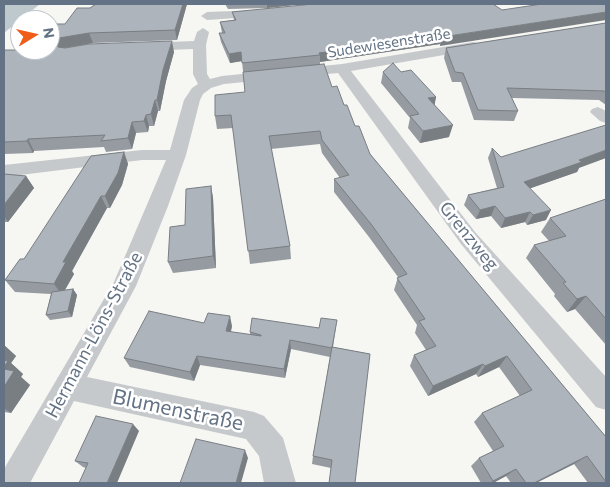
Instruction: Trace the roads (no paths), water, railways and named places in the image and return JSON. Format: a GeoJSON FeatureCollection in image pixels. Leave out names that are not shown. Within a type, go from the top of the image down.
{"type":"FeatureCollection","features":[{"type":"Feature","properties":{"kind":"street"},"geometry":{"type":"LineString","coordinates":[[206,84],[200,74],[200,45],[209,10],[276,12]]}},
{"type":"Feature","properties":{"kind":"street","name":"Sudewiesenstraße"},"geometry":{"type":"LineString","coordinates":[[206,84],[222,80],[342,68],[485,44]]}},
{"type":"Feature","properties":{"kind":"street"},"geometry":{"type":"LineString","coordinates":[[132,47],[200,45]]}},
{"type":"Feature","properties":{"kind":"street","name":"Grenzweg"},"geometry":{"type":"LineString","coordinates":[[342,68],[468,238],[606,397]]}},
{"type":"Feature","properties":{"kind":"street","name":"Hermann-Löns-Straße"},"geometry":{"type":"LineString","coordinates":[[13,483],[124,286],[158,206],[177,155],[192,100],[197,91],[206,84]]}},
{"type":"Feature","properties":{"kind":"street"},"geometry":{"type":"LineString","coordinates":[[4,171],[142,155],[177,155]]}},
{"type":"Feature","properties":{"kind":"street","name":"Blumenstraße"},"geometry":{"type":"LineString","coordinates":[[68,386],[254,426],[272,449],[280,483]]}}]}
